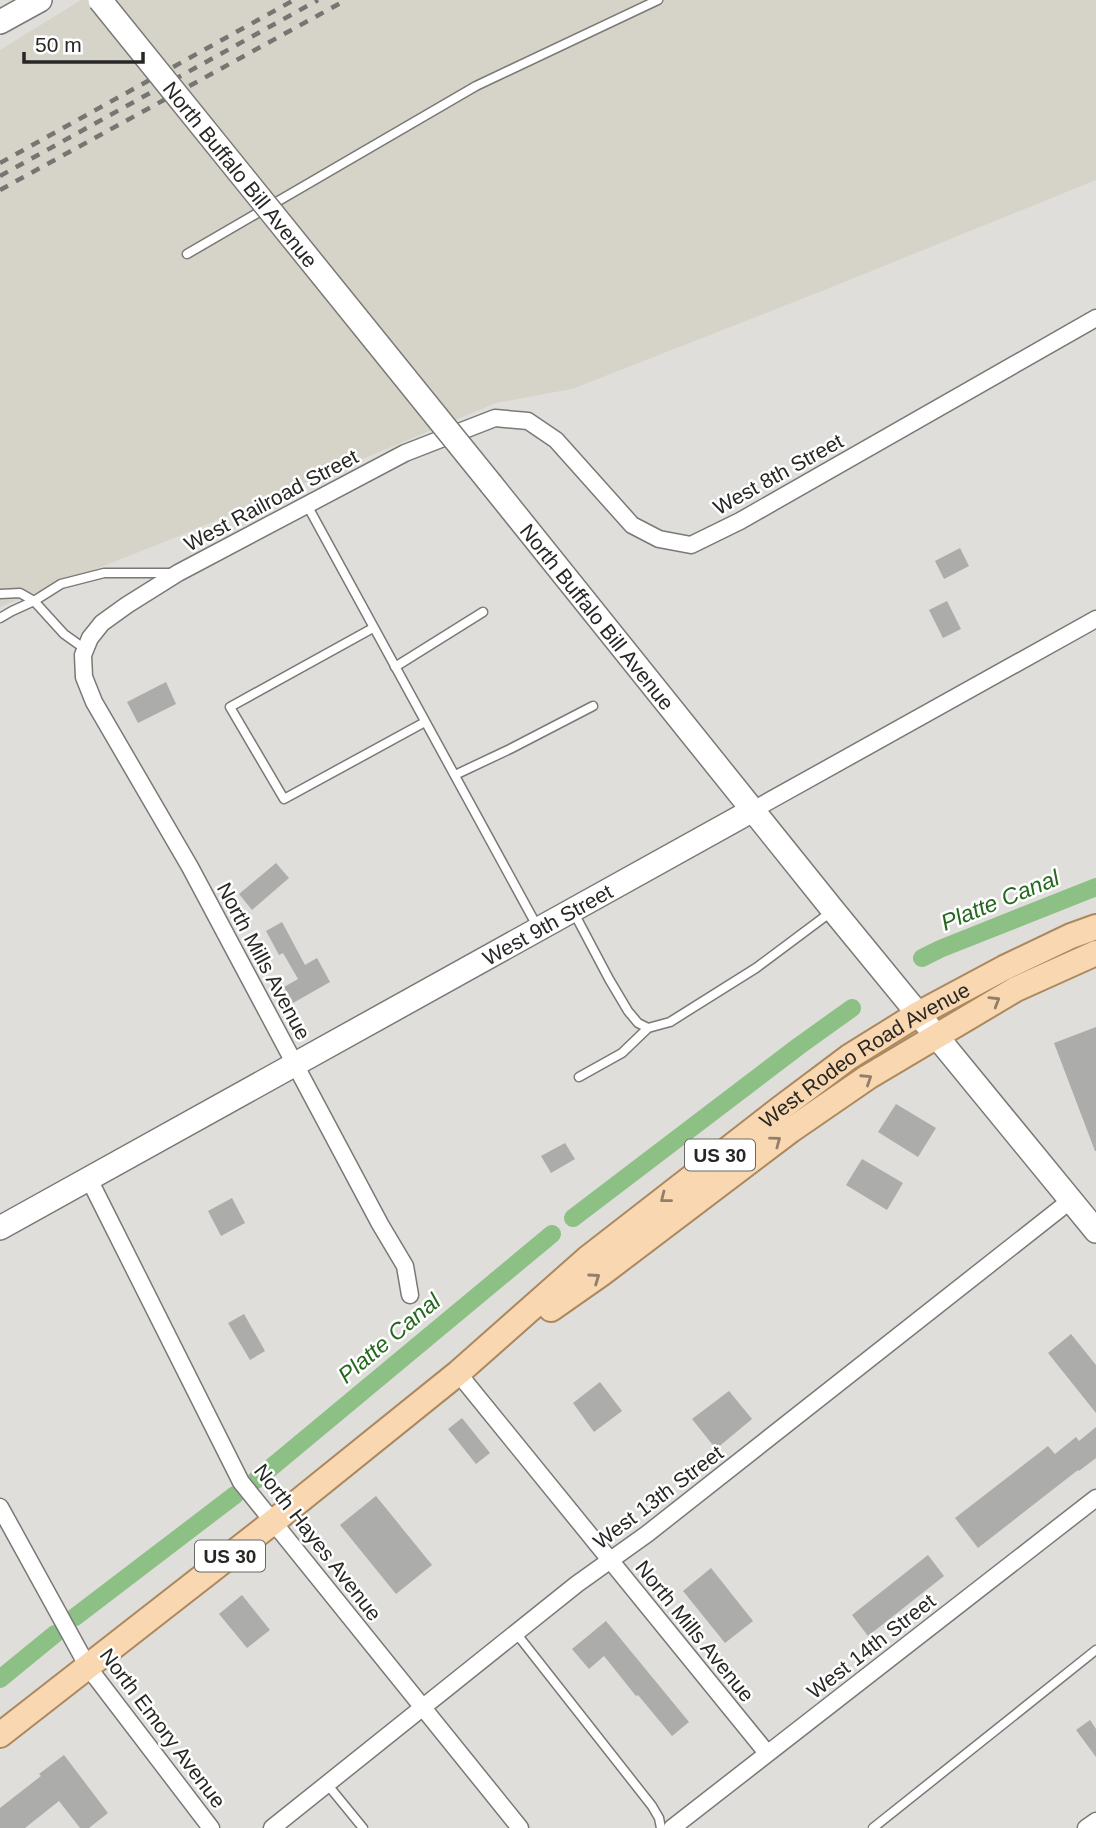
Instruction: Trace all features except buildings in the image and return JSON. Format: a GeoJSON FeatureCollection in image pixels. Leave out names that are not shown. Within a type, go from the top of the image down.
{"type":"FeatureCollection","features":[{"type":"Feature","properties":{"kind":"main road"},"geometry":{"type":"LineString","coordinates":[[0,22],[40,0]]}},
{"type":"Feature","properties":{"kind":"main road","name":"North Buffalo Bill Avenue"},"geometry":{"type":"LineString","coordinates":[[100,0],[752,810],[1096,1231]]}},
{"type":"Feature","properties":{"kind":"main road","name":"West 9th Street"},"geometry":{"type":"LineString","coordinates":[[0,1228],[752,810]]}},
{"type":"Feature","properties":{"kind":"main road","name":"West Rodeo Road Avenue"},"geometry":{"type":"LineString","coordinates":[[0,1735],[273,1522],[458,1373],[588,1258],[849,1057],[918,1014],[1004,968],[1096,927]]}},
{"type":"Feature","properties":{"kind":"main road","name":"West Rodeo Road Avenue"},"geometry":{"type":"LineString","coordinates":[[458,1373],[601,1273],[791,1130],[868,1077],[1016,989],[1096,953]]}},
{"type":"Feature","properties":{"kind":"street","name":"West 8th Street"},"geometry":{"type":"LineString","coordinates":[[495,418],[528,421],[556,440],[632,525],[659,538],[691,545],[740,521],[1096,318]]}},
{"type":"Feature","properties":{"kind":"street","name":"West Railroad Street"},"geometry":{"type":"LineString","coordinates":[[85,649],[102,623],[178,573],[405,453],[495,418]]}},
{"type":"Feature","properties":{"kind":"street","name":"West 9th Street"},"geometry":{"type":"LineString","coordinates":[[752,810],[1096,619]]}},
{"type":"Feature","properties":{"kind":"street","name":"North Mills Avenue"},"geometry":{"type":"LineString","coordinates":[[85,649],[85,677],[94,702],[190,867],[405,1266],[410,1295]]}},
{"type":"Feature","properties":{"kind":"street","name":"North Hayes Avenue"},"geometry":{"type":"LineString","coordinates":[[89,1179],[241,1482],[520,1828]]}},
{"type":"Feature","properties":{"kind":"street","name":"West 13th Street"},"geometry":{"type":"LineString","coordinates":[[272,1828],[577,1584],[658,1525],[1071,1200]]}},
{"type":"Feature","properties":{"kind":"street","name":"North Mills Avenue"},"geometry":{"type":"LineString","coordinates":[[458,1373],[767,1753]]}},
{"type":"Feature","properties":{"kind":"street","name":"West 14th Street"},"geometry":{"type":"LineString","coordinates":[[672,1828],[1096,1498]]}},
{"type":"Feature","properties":{"kind":"street","name":"North Emory Avenue"},"geometry":{"type":"LineString","coordinates":[[0,1507],[88,1667],[211,1828]]}},
{"type":"Feature","properties":{"kind":"street"},"geometry":{"type":"LineString","coordinates":[[1086,1828],[1096,1821]]}},
{"type":"Feature","properties":{"kind":"lane"},"geometry":{"type":"LineString","coordinates":[[187,254],[475,86],[658,0]]}},
{"type":"Feature","properties":{"kind":"lane"},"geometry":{"type":"LineString","coordinates":[[307,505],[539,929]]}},
{"type":"Feature","properties":{"kind":"lane"},"geometry":{"type":"LineString","coordinates":[[0,618],[61,584],[104,573],[178,573]]}},
{"type":"Feature","properties":{"kind":"lane"},"geometry":{"type":"LineString","coordinates":[[0,594],[20,593],[34,601],[64,634],[85,649]]}},
{"type":"Feature","properties":{"kind":"lane"},"geometry":{"type":"LineString","coordinates":[[395,667],[483,612]]}},
{"type":"Feature","properties":{"kind":"lane"},"geometry":{"type":"LineString","coordinates":[[373,628],[230,707],[284,799],[425,722]]}},
{"type":"Feature","properties":{"kind":"lane"},"geometry":{"type":"LineString","coordinates":[[455,775],[593,706]]}},
{"type":"Feature","properties":{"kind":"lane"},"geometry":{"type":"LineString","coordinates":[[572,910],[628,1011],[638,1023],[648,1028]]}},
{"type":"Feature","properties":{"kind":"lane"},"geometry":{"type":"LineString","coordinates":[[579,1077],[622,1053],[648,1028],[670,1022],[756,968],[833,910]]}},
{"type":"Feature","properties":{"kind":"lane"},"geometry":{"type":"LineString","coordinates":[[516,1633],[652,1806],[661,1828]]}},
{"type":"Feature","properties":{"kind":"lane"},"geometry":{"type":"LineString","coordinates":[[873,1828],[1096,1650]]}},
{"type":"Feature","properties":{"kind":"lane"},"geometry":{"type":"LineString","coordinates":[[327,1784],[363,1828]]}},
{"type":"Feature","properties":{"kind":"shaded area"},"geometry":{"type":"Polygon","coordinates":[[[81,0],[1096,0],[1096,180],[572,389],[496,403],[174,538],[0,607],[0,50],[81,0]]]}},
{"type":"Feature","properties":{"kind":"waterway","name":"Platte Canal"},"geometry":{"type":"LineString","coordinates":[[922,958],[1096,887]]}},
{"type":"Feature","properties":{"kind":"waterway","name":"Platte Canal"},"geometry":{"type":"LineString","coordinates":[[573,1218],[852,1008]]}},
{"type":"Feature","properties":{"kind":"waterway","name":"Platte Canal"},"geometry":{"type":"LineString","coordinates":[[256,1480],[552,1234]]}},
{"type":"Feature","properties":{"kind":"waterway"},"geometry":{"type":"LineString","coordinates":[[75,1617],[235,1495]]}},
{"type":"Feature","properties":{"kind":"waterway","name":"Platte Canal"},"geometry":{"type":"LineString","coordinates":[[0,1679],[55,1634]]}},
{"type":"Feature","properties":{"kind":"railway"},"geometry":{"type":"LineString","coordinates":[[0,163],[294,0]]}},
{"type":"Feature","properties":{"kind":"railway"},"geometry":{"type":"LineString","coordinates":[[0,176],[318,0]]}},
{"type":"Feature","properties":{"kind":"railway"},"geometry":{"type":"LineString","coordinates":[[0,190],[346,0]]}}]}
